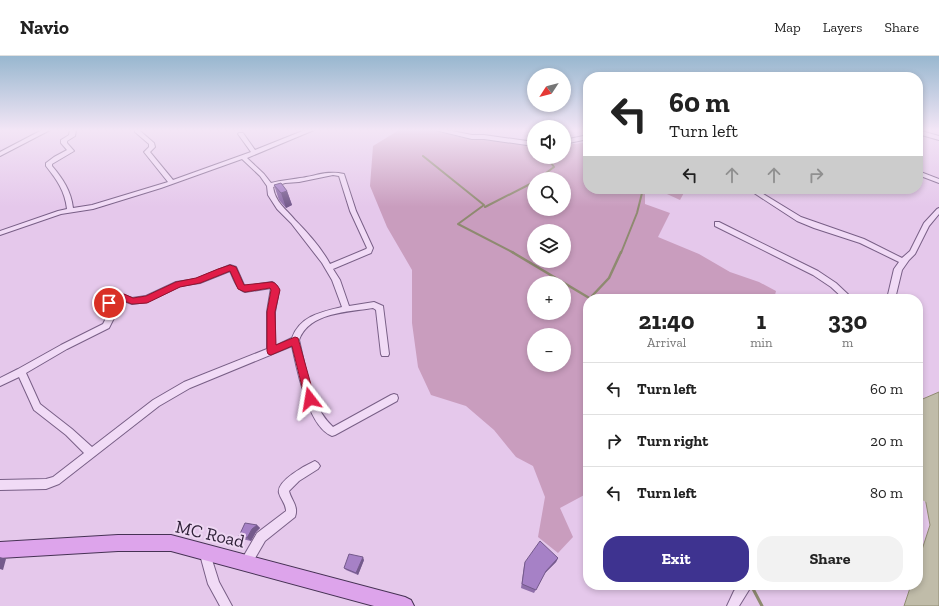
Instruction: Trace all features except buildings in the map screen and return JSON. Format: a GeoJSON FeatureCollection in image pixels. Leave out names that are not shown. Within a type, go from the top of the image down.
{"type":"FeatureCollection","features":[{"type":"Feature","properties":{"kind":"main road","name":"MC Road"},"geometry":{"type":"LineString","coordinates":[[0,550],[118,543],[171,544],[204,551],[405,606]]}},
{"type":"Feature","properties":{"kind":"street"},"geometry":{"type":"LineString","coordinates":[[61,156],[49,163],[49,166],[66,187],[70,199],[70,209]]}},
{"type":"Feature","properties":{"kind":"street"},"geometry":{"type":"LineString","coordinates":[[150,156],[171,182]]}},
{"type":"Feature","properties":{"kind":"street"},"geometry":{"type":"LineString","coordinates":[[0,233],[70,209],[92,207],[171,182],[246,156]]}},
{"type":"Feature","properties":{"kind":"street"},"geometry":{"type":"LineString","coordinates":[[243,157],[262,175],[270,186],[271,195],[279,208],[318,250],[336,280],[346,309]]}},
{"type":"Feature","properties":{"kind":"street"},"geometry":{"type":"LineString","coordinates":[[270,186],[284,181],[299,180],[333,173],[342,175],[353,211],[370,248],[369,251],[328,268]]}},
{"type":"Feature","properties":{"kind":"street"},"geometry":{"type":"LineString","coordinates":[[923,176],[939,181]]}},
{"type":"Feature","properties":{"kind":"street"},"geometry":{"type":"LineString","coordinates":[[759,194],[799,219],[862,241],[903,261]]}},
{"type":"Feature","properties":{"kind":"street"},"geometry":{"type":"LineString","coordinates":[[892,294],[896,275],[903,261],[913,252],[926,225],[939,210]]}},
{"type":"Feature","properties":{"kind":"street"},"geometry":{"type":"LineString","coordinates":[[717,224],[794,262],[835,285],[845,294]]}},
{"type":"Feature","properties":{"kind":"street"},"geometry":{"type":"LineString","coordinates":[[0,382],[106,326],[110,318],[107,306],[109,303],[124,298],[132,301],[147,299],[179,284],[197,281],[230,268],[233,269],[241,287],[245,288],[272,285],[274,287],[275,290],[271,312],[271,351]]}},
{"type":"Feature","properties":{"kind":"street"},"geometry":{"type":"LineString","coordinates":[[385,354],[380,308],[374,305],[346,309],[316,317],[305,323],[296,334],[295,340],[310,399],[324,423],[332,432],[394,398]]}},
{"type":"Feature","properties":{"kind":"street"},"geometry":{"type":"LineString","coordinates":[[0,484],[46,484],[56,481],[156,403],[188,385],[227,370],[248,359],[271,351],[295,340]]}},
{"type":"Feature","properties":{"kind":"street"},"geometry":{"type":"LineString","coordinates":[[21,372],[37,407],[69,432],[91,453]]}},
{"type":"Feature","properties":{"kind":"street"},"geometry":{"type":"LineString","coordinates":[[246,563],[261,537],[291,513],[291,504],[283,492],[283,489],[287,484],[315,466]]}},
{"type":"Feature","properties":{"kind":"street"},"geometry":{"type":"LineString","coordinates":[[204,551],[214,584],[226,606]]}},
{"type":"Feature","properties":{"kind":"street"},"geometry":{"type":"LineString","coordinates":[[733,606],[742,590]]}},
{"type":"Feature","properties":{"kind":"shaded area"},"geometry":{"type":"Polygon","coordinates":[[[372,156],[527,156],[527,164],[571,164],[571,156],[583,156],[583,194],[645,194],[645,204],[670,213],[658,237],[699,254],[730,272],[759,282],[776,291],[775,294],[583,294],[583,496],[560,508],[573,537],[558,553],[538,537],[545,497],[533,466],[516,457],[494,430],[466,406],[431,395],[418,367],[412,323],[412,270],[387,227],[370,186],[372,156]]]}},
{"type":"Feature","properties":{"kind":"shaded area"},"geometry":{"type":"Polygon","coordinates":[[[667,194],[683,194],[680,200],[667,194]]]}},
{"type":"Feature","properties":{"kind":"shaded area"},"geometry":{"type":"Polygon","coordinates":[[[939,392],[939,606],[904,606],[909,590],[923,590],[923,547],[930,525],[923,486],[923,399],[939,392]]]}},
{"type":"Feature","properties":{"kind":"waterway"},"geometry":{"type":"LineString","coordinates":[[423,156],[484,205],[458,224],[514,253]]}},
{"type":"Feature","properties":{"kind":"waterway"},"geometry":{"type":"LineString","coordinates":[[547,172],[554,167],[552,164]]}},
{"type":"Feature","properties":{"kind":"waterway"},"geometry":{"type":"LineString","coordinates":[[485,207],[527,186]]}},
{"type":"Feature","properties":{"kind":"waterway"},"geometry":{"type":"LineString","coordinates":[[621,253],[637,213],[642,194]]}},
{"type":"Feature","properties":{"kind":"waterway"},"geometry":{"type":"LineString","coordinates":[[512,252],[583,294]]}},
{"type":"Feature","properties":{"kind":"waterway"},"geometry":{"type":"LineString","coordinates":[[594,294],[609,278],[621,252]]}},
{"type":"Feature","properties":{"kind":"waterway"},"geometry":{"type":"LineString","coordinates":[[923,478],[928,494]]}},
{"type":"Feature","properties":{"kind":"waterway"},"geometry":{"type":"LineString","coordinates":[[754,590],[762,606]]}},
{"type":"Feature","properties":{"kind":"route"},"geometry":{"type":"LineString","coordinates":[[109,303],[124,298],[132,301],[154,297],[179,284],[188,284],[230,268],[233,269],[241,287],[245,288],[272,285],[275,290],[271,312],[271,351],[295,340],[310,399]]}}]}
